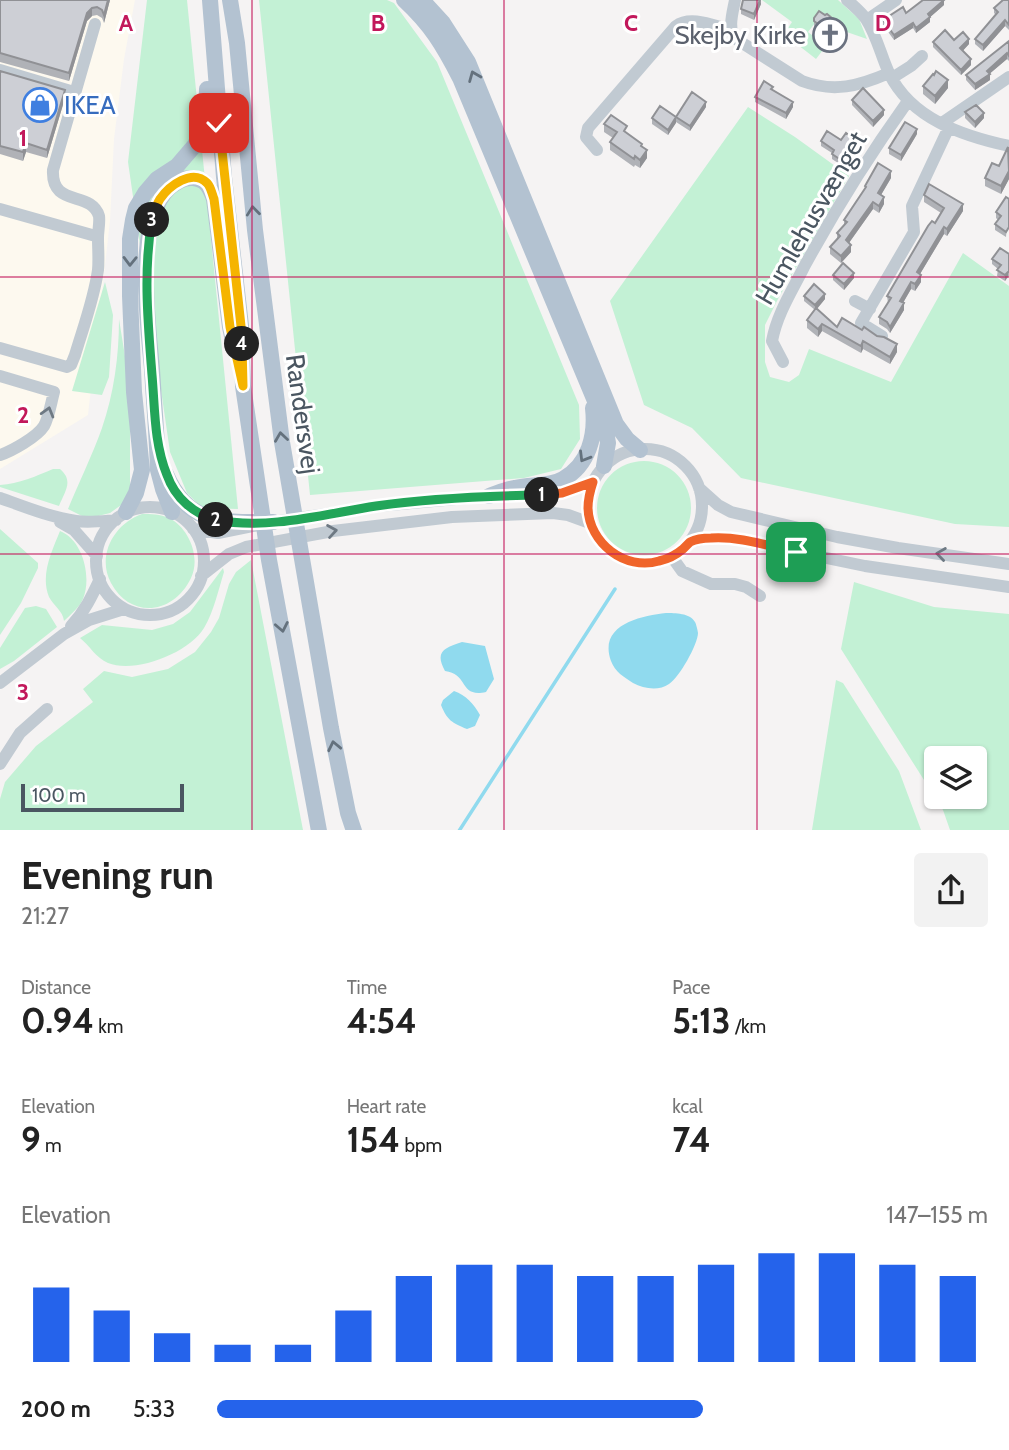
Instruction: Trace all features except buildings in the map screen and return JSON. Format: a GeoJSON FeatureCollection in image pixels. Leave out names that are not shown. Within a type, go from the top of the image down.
{"type":"FeatureCollection","features":[{"type":"Feature","properties":{"kind":"main road","name":"Randersvej"},"geometry":{"type":"LineString","coordinates":[[208,0],[241,326],[243,386],[269,560],[319,827]]}},
{"type":"Feature","properties":{"kind":"main road"},"geometry":{"type":"LineString","coordinates":[[121,516],[136,493],[142,470],[134,392],[130,296],[132,230],[136,208],[145,193],[157,179],[186,157],[201,135],[206,121],[207,91],[202,26],[208,0]]}},
{"type":"Feature","properties":{"kind":"main road","name":"Randersvej"},"geometry":{"type":"LineString","coordinates":[[229,0],[237,43],[255,230],[273,377],[328,716],[352,830]]}},
{"type":"Feature","properties":{"kind":"main road"},"geometry":{"type":"LineString","coordinates":[[237,43],[239,0]]}},
{"type":"Feature","properties":{"kind":"main road"},"geometry":{"type":"LineString","coordinates":[[404,0],[421,16],[442,43],[460,78],[605,425],[608,443],[604,466]]}},
{"type":"Feature","properties":{"kind":"main road"},"geometry":{"type":"LineString","coordinates":[[422,0],[443,23],[468,62],[616,424],[640,450]]}},
{"type":"Feature","properties":{"kind":"main road"},"geometry":{"type":"LineString","coordinates":[[172,512],[158,470],[147,298],[147,246],[158,201],[177,182],[186,178],[201,180],[207,184],[214,199],[230,327],[243,386]]}},
{"type":"Feature","properties":{"kind":"main road"},"geometry":{"type":"LineString","coordinates":[[489,496],[516,487],[539,486],[563,479],[577,468],[593,439],[591,392]]}},
{"type":"Feature","properties":{"kind":"main road"},"geometry":{"type":"LineString","coordinates":[[157,441],[174,490],[194,510],[206,517],[226,522],[272,522]]}},
{"type":"Feature","properties":{"kind":"street"},"geometry":{"type":"LineString","coordinates":[[735,0],[732,35],[793,77],[811,84],[829,87],[865,84],[911,66],[922,56]]}},
{"type":"Feature","properties":{"kind":"street"},"geometry":{"type":"LineString","coordinates":[[847,0],[867,20],[890,76],[908,101],[922,113],[945,125],[973,137],[1009,146]]}},
{"type":"Feature","properties":{"kind":"street"},"geometry":{"type":"LineString","coordinates":[[867,20],[896,0]]}},
{"type":"Feature","properties":{"kind":"street"},"geometry":{"type":"LineString","coordinates":[[597,150],[586,137],[588,128],[680,22],[691,21],[731,30]]}},
{"type":"Feature","properties":{"kind":"street"},"geometry":{"type":"LineString","coordinates":[[0,348],[67,367],[71,365],[75,355],[96,282],[99,217],[95,209],[84,202],[61,193],[53,179],[53,170],[95,24]]}},
{"type":"Feature","properties":{"kind":"street"},"geometry":{"type":"LineString","coordinates":[[0,70],[74,92]]}},
{"type":"Feature","properties":{"kind":"street"},"geometry":{"type":"LineString","coordinates":[[882,336],[861,323],[914,232],[912,206],[945,125],[1009,77]]}},
{"type":"Feature","properties":{"kind":"street","name":"Humlehusvænget"},"geometry":{"type":"LineString","coordinates":[[783,362],[772,341],[779,315],[822,234],[908,101]]}},
{"type":"Feature","properties":{"kind":"street"},"geometry":{"type":"LineString","coordinates":[[0,209],[98,236]]}},
{"type":"Feature","properties":{"kind":"street"},"geometry":{"type":"LineString","coordinates":[[855,301],[870,309]]}},
{"type":"Feature","properties":{"kind":"street"},"geometry":{"type":"LineString","coordinates":[[0,376],[54,393],[44,426],[34,436],[0,455]]}},
{"type":"Feature","properties":{"kind":"street"},"geometry":{"type":"LineString","coordinates":[[640,450],[656,450],[685,465],[699,488],[702,510],[698,527],[690,542],[672,557],[656,562],[640,563],[623,559],[609,551],[598,539],[590,523],[588,510],[593,482],[604,466],[627,452],[640,450]]}},
{"type":"Feature","properties":{"kind":"street"},"geometry":{"type":"LineString","coordinates":[[193,529],[218,533],[379,506],[489,496],[562,493],[593,482]]}},
{"type":"Feature","properties":{"kind":"street"},"geometry":{"type":"LineString","coordinates":[[699,488],[718,505],[731,512],[837,537],[1009,564]]}},
{"type":"Feature","properties":{"kind":"street"},"geometry":{"type":"LineString","coordinates":[[0,498],[51,516],[77,521],[91,522],[121,516],[141,507],[156,507],[172,512],[193,529],[203,559],[196,590],[188,601],[175,611],[160,616],[143,615],[124,609],[110,596],[100,579],[97,556],[105,533],[121,516]]}},
{"type":"Feature","properties":{"kind":"street"},"geometry":{"type":"LineString","coordinates":[[201,576],[229,554],[246,547],[333,531],[452,517],[553,513],[590,523]]}},
{"type":"Feature","properties":{"kind":"street"},"geometry":{"type":"LineString","coordinates":[[51,516],[74,530],[97,556]]}},
{"type":"Feature","properties":{"kind":"street"},"geometry":{"type":"LineString","coordinates":[[690,542],[726,537],[865,566],[1009,587]]}},
{"type":"Feature","properties":{"kind":"street"},"geometry":{"type":"LineString","coordinates":[[672,557],[682,571],[711,584],[735,583],[760,596]]}},
{"type":"Feature","properties":{"kind":"street"},"geometry":{"type":"LineString","coordinates":[[64,634],[89,604],[100,579]]}},
{"type":"Feature","properties":{"kind":"street"},"geometry":{"type":"LineString","coordinates":[[0,683],[64,634],[89,620],[124,609]]}},
{"type":"Feature","properties":{"kind":"street"},"geometry":{"type":"LineString","coordinates":[[0,764],[20,733],[47,709]]}},
{"type":"Feature","properties":{"kind":"shaded area"},"geometry":{"type":"Polygon","coordinates":[[[0,0],[135,0],[114,139],[110,221],[88,415],[0,469],[0,0]]]}},
{"type":"Feature","properties":{"kind":"green space"},"geometry":{"type":"Polygon","coordinates":[[[147,0],[187,0],[238,509],[202,508],[187,493],[170,452],[128,162],[147,0]]]}},
{"type":"Feature","properties":{"kind":"green space"},"geometry":{"type":"Polygon","coordinates":[[[259,0],[387,0],[394,3],[437,62],[579,405],[580,439],[561,469],[524,478],[310,495],[259,0]]]}},
{"type":"Feature","properties":{"kind":"green space"},"geometry":{"type":"Polygon","coordinates":[[[762,0],[838,0],[859,19],[867,39],[841,30],[819,18],[808,32],[826,46],[816,59],[784,34],[792,22],[762,0]]]}},
{"type":"Feature","properties":{"kind":"green space"},"geometry":{"type":"Polygon","coordinates":[[[748,107],[849,176],[765,325],[765,362],[770,377],[789,382],[799,375],[809,349],[891,382],[963,253],[1009,286],[1009,527],[955,524],[741,478],[692,428],[644,405],[610,301],[748,107]]]}},
{"type":"Feature","properties":{"kind":"green space"},"geometry":{"type":"Polygon","coordinates":[[[105,282],[113,315],[109,377],[102,395],[72,391],[105,282]]]}},
{"type":"Feature","properties":{"kind":"green space"},"geometry":{"type":"Polygon","coordinates":[[[119,319],[128,375],[130,491],[124,503],[110,513],[82,516],[68,509],[94,449],[110,401],[119,319]]]}},
{"type":"Feature","properties":{"kind":"green space"},"geometry":{"type":"Polygon","coordinates":[[[644,461],[662,465],[677,475],[687,490],[691,508],[687,526],[677,541],[662,551],[644,555],[626,551],[611,541],[601,526],[597,508],[601,490],[611,475],[626,465],[644,461]]]}},
{"type":"Feature","properties":{"kind":"green space"},"geometry":{"type":"Polygon","coordinates":[[[60,469],[67,478],[66,491],[59,506],[0,487],[0,485],[21,481],[60,469]]]}},
{"type":"Feature","properties":{"kind":"green space"},"geometry":{"type":"Polygon","coordinates":[[[142,514],[162,516],[176,523],[191,544],[195,561],[191,578],[184,590],[174,599],[152,608],[130,603],[119,595],[107,572],[107,551],[116,532],[132,518],[142,514]]]}},
{"type":"Feature","properties":{"kind":"green space"},"geometry":{"type":"Polygon","coordinates":[[[0,529],[38,563],[38,568],[21,603],[0,635],[0,529]]]}},
{"type":"Feature","properties":{"kind":"green space"},"geometry":{"type":"Polygon","coordinates":[[[60,531],[75,542],[86,570],[86,590],[81,602],[64,621],[49,597],[46,580],[48,563],[60,531]]]}},
{"type":"Feature","properties":{"kind":"green space"},"geometry":{"type":"Polygon","coordinates":[[[251,560],[303,830],[0,830],[0,799],[5,782],[36,746],[93,702],[83,689],[104,671],[132,677],[168,669],[195,652],[219,618],[229,584],[236,572],[251,560]]]}},
{"type":"Feature","properties":{"kind":"green space"},"geometry":{"type":"Polygon","coordinates":[[[223,568],[216,601],[204,628],[197,637],[174,653],[146,663],[119,666],[104,661],[80,638],[102,625],[152,630],[173,624],[190,612],[223,568]]]}},
{"type":"Feature","properties":{"kind":"green space"},"geometry":{"type":"Polygon","coordinates":[[[854,582],[934,607],[1009,614],[1009,830],[950,830],[942,809],[987,809],[987,746],[924,746],[924,780],[841,649],[854,582]]]}},
{"type":"Feature","properties":{"kind":"green space"},"geometry":{"type":"Polygon","coordinates":[[[36,606],[46,609],[57,627],[0,669],[0,648],[25,608],[36,606]]]}},
{"type":"Feature","properties":{"kind":"green space"},"geometry":{"type":"Polygon","coordinates":[[[836,680],[843,683],[899,771],[921,830],[812,830],[836,680]]]}},
{"type":"Feature","properties":{"kind":"water"},"geometry":{"type":"Polygon","coordinates":[[[666,613],[682,614],[693,619],[698,633],[695,645],[683,668],[669,684],[656,688],[637,685],[620,674],[613,665],[609,649],[610,639],[616,631],[634,620],[666,613]]]}},
{"type":"Feature","properties":{"kind":"water"},"geometry":{"type":"Polygon","coordinates":[[[462,642],[485,646],[494,679],[486,692],[472,692],[458,676],[445,671],[441,659],[443,651],[462,642]]]}},
{"type":"Feature","properties":{"kind":"water"},"geometry":{"type":"Polygon","coordinates":[[[454,691],[466,697],[478,711],[480,715],[475,726],[467,729],[454,723],[445,714],[441,705],[454,691]]]}},
{"type":"Feature","properties":{"kind":"waterway"},"geometry":{"type":"LineString","coordinates":[[460,830],[615,589]]}},
{"type":"Feature","properties":{"kind":"place","name":"Skejby Kirke"},"geometry":{"type":"Point","coordinates":[830,35]}},
{"type":"Feature","properties":{"kind":"place","name":"IKEA"},"geometry":{"type":"Point","coordinates":[40,105]}},
{"type":"Feature","properties":{"kind":"route"},"geometry":{"type":"LineString","coordinates":[[219,123],[241,326],[243,386],[230,327],[214,199],[207,184],[195,178],[186,178],[167,190],[158,201],[147,246],[147,298],[157,441],[174,490],[194,510],[206,517],[226,522],[272,522],[435,500],[548,495],[593,482],[589,496],[590,523],[598,539],[609,551],[623,559],[640,563],[656,562],[672,557],[690,542],[726,537],[796,552]]}}]}
